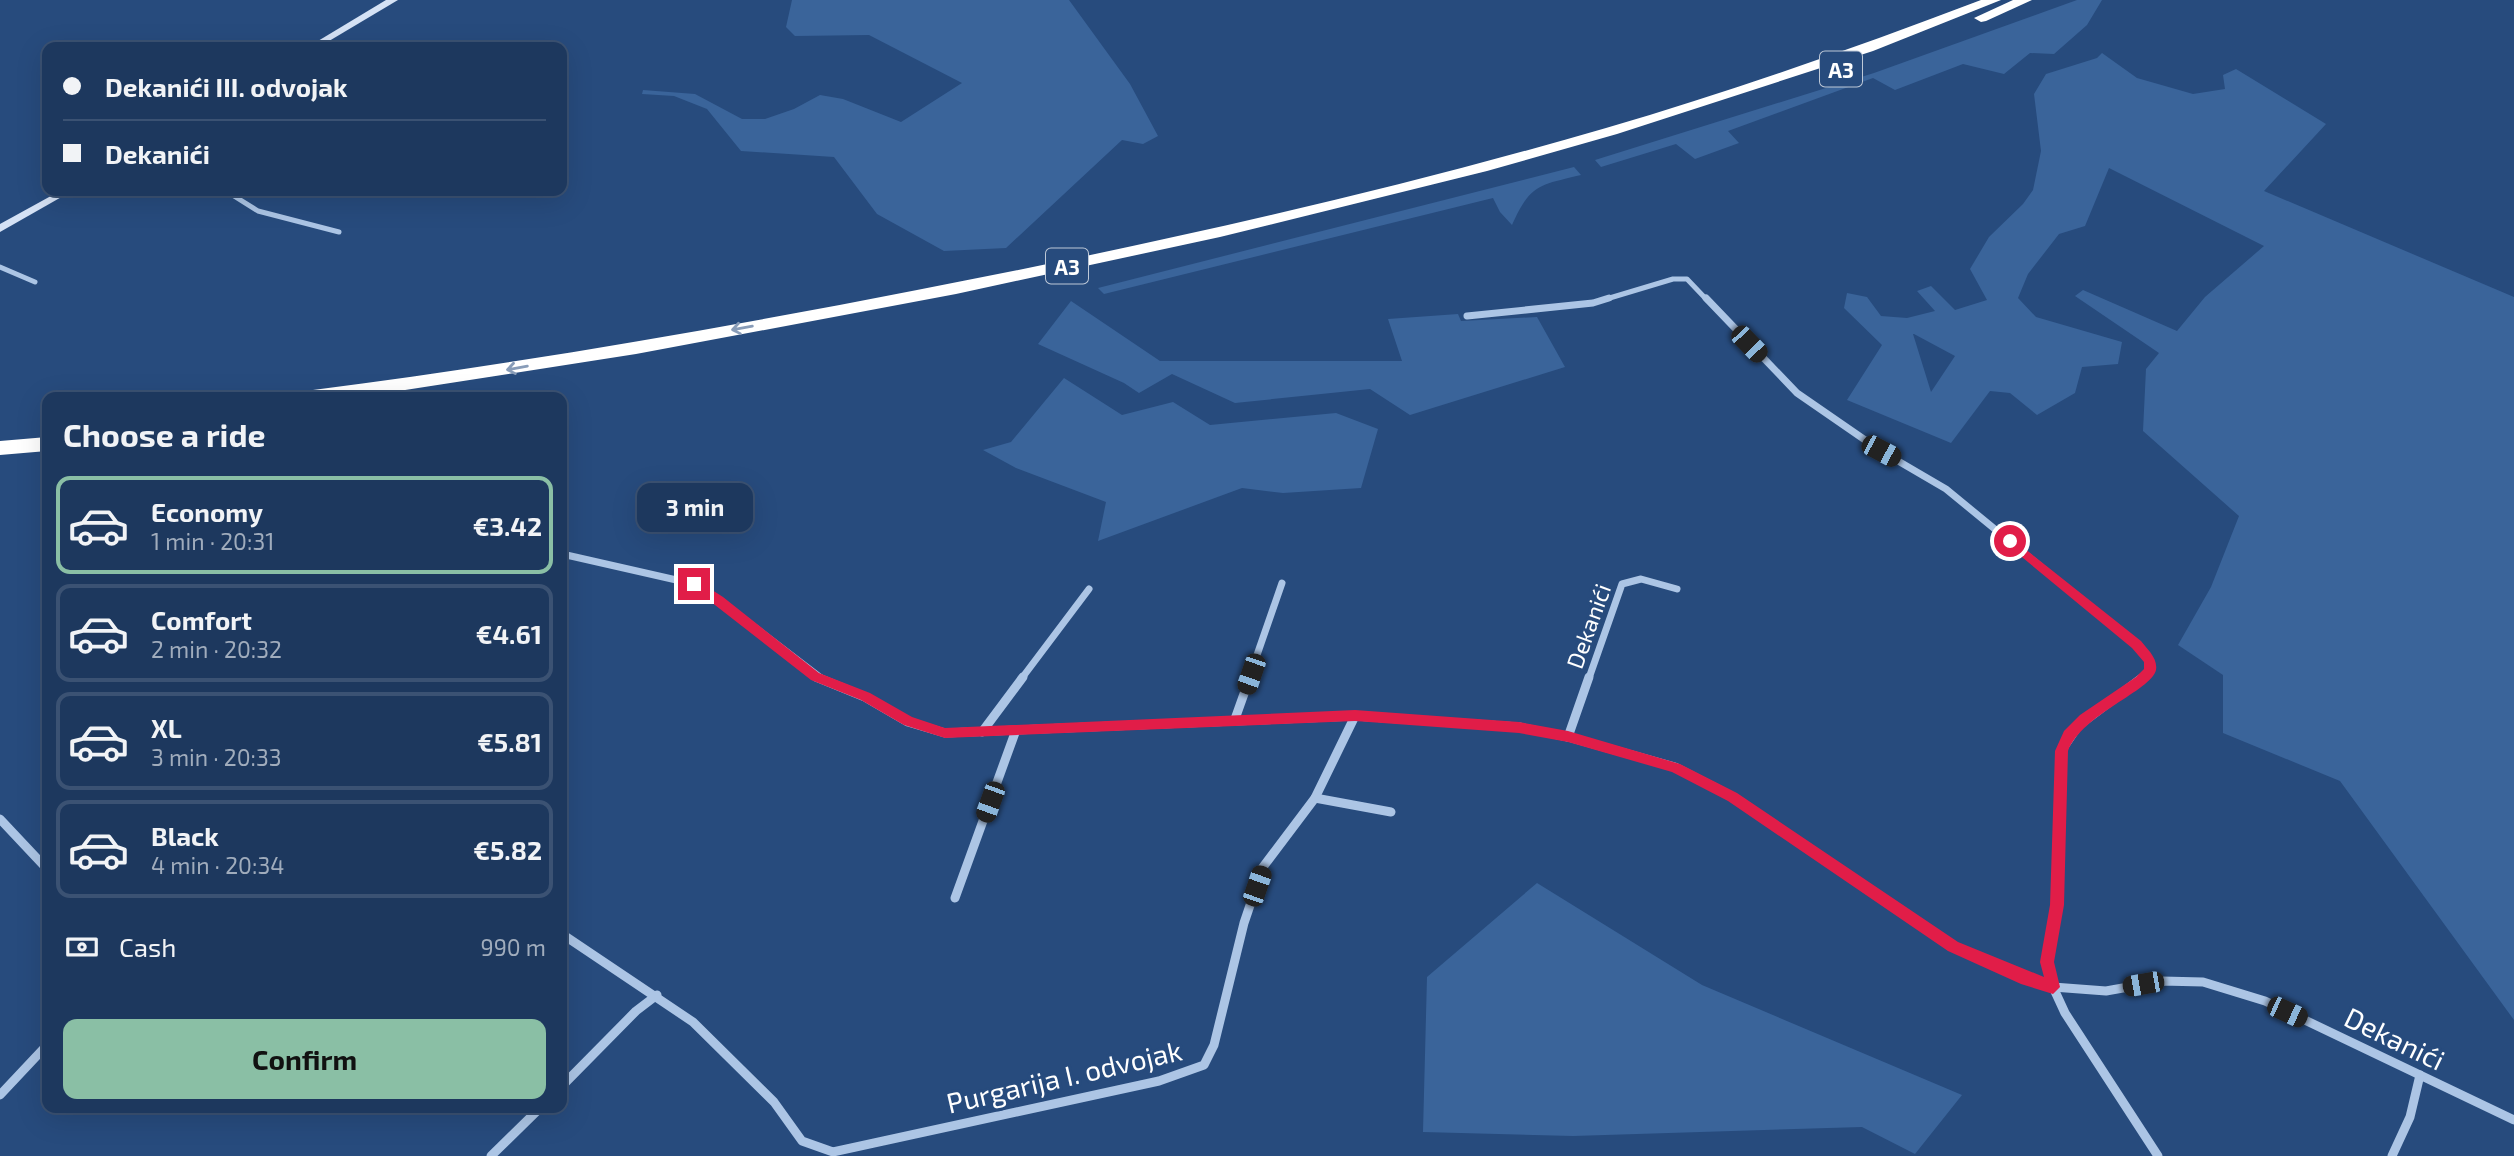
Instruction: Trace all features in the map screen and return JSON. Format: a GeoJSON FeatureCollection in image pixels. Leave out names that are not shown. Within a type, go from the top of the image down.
{"type":"FeatureCollection","features":[{"type":"Feature","properties":{"kind":"highway","name":"A3"},"geometry":{"type":"LineString","coordinates":[[348,392],[502,370],[830,313],[1154,248],[1308,213],[1466,172],[1682,110],[1881,44],[1994,0]]}},
{"type":"Feature","properties":{"kind":"highway","name":"A3"},"geometry":{"type":"LineString","coordinates":[[449,392],[833,326],[1149,263],[1308,226],[1571,156],[1678,124],[1879,56],[2025,0]]}},
{"type":"Feature","properties":{"kind":"highway"},"geometry":{"type":"LineString","coordinates":[[0,434],[42,430]]}},
{"type":"Feature","properties":{"kind":"highway"},"geometry":{"type":"LineString","coordinates":[[0,449],[42,444]]}},
{"type":"Feature","properties":{"kind":"street"},"geometry":{"type":"LineString","coordinates":[[322,42],[393,0]]}},
{"type":"Feature","properties":{"kind":"street"},"geometry":{"type":"LineString","coordinates":[[0,229],[58,196]]}},
{"type":"Feature","properties":{"kind":"street"},"geometry":{"type":"LineString","coordinates":[[234,196],[258,211],[339,232]]}},
{"type":"Feature","properties":{"kind":"street"},"geometry":{"type":"LineString","coordinates":[[0,267],[35,282]]}},
{"type":"Feature","properties":{"kind":"street"},"geometry":{"type":"LineString","coordinates":[[1466,316],[1569,308],[1673,279],[1687,279],[1797,393],[1881,451],[1947,489],[2136,645],[2150,661],[2150,670],[2141,680],[2084,719],[2068,735],[2061,751],[2057,905],[2047,962],[2053,987],[2065,1013],[2158,1156]]}},
{"type":"Feature","properties":{"kind":"street","name":"Dekanići"},"geometry":{"type":"LineString","coordinates":[[567,555],[694,584],[719,600],[815,676],[865,696],[908,722],[945,733],[1355,716],[1519,727],[1568,737],[1675,767],[1733,797],[1953,946],[2026,979],[2053,987],[2106,991],[2162,981],[2203,982],[2265,1001],[2514,1120]]}},
{"type":"Feature","properties":{"kind":"street","name":"Dekanići"},"geometry":{"type":"LineString","coordinates":[[1568,737],[1622,584],[1628,578],[1637,578],[1677,589]]}},
{"type":"Feature","properties":{"kind":"street"},"geometry":{"type":"LineString","coordinates":[[1235,719],[1282,583]]}},
{"type":"Feature","properties":{"kind":"street"},"geometry":{"type":"LineString","coordinates":[[982,732],[1089,589]]}},
{"type":"Feature","properties":{"kind":"street","name":"Purgarija I. odvojak"},"geometry":{"type":"LineString","coordinates":[[567,937],[657,995],[693,1022],[775,1102],[802,1141],[833,1152],[1159,1081],[1204,1065],[1214,1045],[1244,923],[1263,867],[1292,825],[1315,798],[1355,716]]}},
{"type":"Feature","properties":{"kind":"street"},"geometry":{"type":"LineString","coordinates":[[955,898],[1016,730]]}},
{"type":"Feature","properties":{"kind":"street"},"geometry":{"type":"LineString","coordinates":[[1315,798],[1391,812]]}},
{"type":"Feature","properties":{"kind":"street"},"geometry":{"type":"LineString","coordinates":[[0,819],[42,864]]}},
{"type":"Feature","properties":{"kind":"street"},"geometry":{"type":"LineString","coordinates":[[567,1081],[636,1011],[657,995]]}},
{"type":"Feature","properties":{"kind":"street"},"geometry":{"type":"LineString","coordinates":[[0,1095],[42,1050]]}},
{"type":"Feature","properties":{"kind":"street"},"geometry":{"type":"LineString","coordinates":[[2392,1156],[2410,1117],[2420,1075]]}},
{"type":"Feature","properties":{"kind":"street"},"geometry":{"type":"LineString","coordinates":[[491,1156],[535,1113]]}},
{"type":"Feature","properties":{"kind":"shaded area"},"geometry":{"type":"Polygon","coordinates":[[[792,0],[1069,0],[1130,84],[1158,136],[1143,144],[1122,140],[1006,248],[944,251],[877,214],[834,157],[741,151],[707,109],[674,96],[642,94],[643,90],[695,94],[742,119],[765,119],[794,109],[820,95],[843,99],[901,122],[962,83],[869,35],[795,36],[786,27],[792,0]]]}},
{"type":"Feature","properties":{"kind":"shaded area"},"geometry":{"type":"Polygon","coordinates":[[[2077,0],[2102,0],[2087,25],[2054,54],[2030,53],[2004,74],[1963,64],[1895,90],[1873,78],[1728,131],[1739,143],[1695,159],[1676,144],[1601,167],[1595,160],[1874,73],[2077,0]]]}},
{"type":"Feature","properties":{"kind":"shaded area"},"geometry":{"type":"Polygon","coordinates":[[[2102,53],[2137,78],[2193,94],[2225,89],[2223,75],[2236,69],[2326,124],[2264,191],[2514,297],[2514,1020],[2340,781],[2223,733],[2223,675],[2178,645],[2211,587],[2239,516],[2143,431],[2146,369],[2159,353],[2075,296],[2083,290],[2177,331],[2205,297],[2264,246],[2109,168],[2085,226],[2059,234],[2028,274],[2018,298],[2036,317],[2122,342],[2118,364],[2082,367],[2075,393],[2037,415],[2010,393],[1990,391],[1951,443],[1847,400],[1882,345],[1844,308],[1847,293],[1867,297],[1881,316],[1907,318],[1935,311],[1917,291],[1931,286],[1955,310],[1987,300],[1970,269],[1989,237],[2023,204],[2033,190],[2041,151],[2034,94],[2046,74],[2097,58],[2102,53]],[[1913,334],[1931,392],[1955,356],[1914,334],[1913,334]]]}},
{"type":"Feature","properties":{"kind":"shaded area"},"geometry":{"type":"Polygon","coordinates":[[[1574,167],[1581,175],[1538,188],[1525,201],[1512,225],[1500,212],[1493,198],[1104,294],[1098,288],[1574,167]]]}},
{"type":"Feature","properties":{"kind":"shaded area"},"geometry":{"type":"Polygon","coordinates":[[[1071,301],[1160,361],[1402,361],[1388,319],[1458,314],[1461,321],[1537,317],[1565,367],[1410,415],[1370,389],[1235,403],[1172,374],[1139,393],[1124,383],[1038,344],[1071,301]]]}},
{"type":"Feature","properties":{"kind":"shaded area"},"geometry":{"type":"Polygon","coordinates":[[[1064,378],[1122,415],[1173,402],[1210,425],[1336,413],[1378,429],[1361,488],[1283,493],[1242,488],[1098,541],[1106,502],[1016,468],[983,450],[1011,442],[1064,378]]]}},
{"type":"Feature","properties":{"kind":"shaded area"},"geometry":{"type":"Polygon","coordinates":[[[1537,883],[1702,985],[1962,1095],[1915,1154],[1862,1127],[1573,1136],[1423,1132],[1427,977],[1537,883]]]}},
{"type":"Feature","properties":{"kind":"route"},"geometry":{"type":"LineString","coordinates":[[694,584],[719,600],[771,644],[815,676],[865,696],[908,722],[945,733],[1355,716],[1519,727],[1568,737],[1675,767],[1733,797],[1953,946],[2026,979],[2053,987],[2047,962],[2057,905],[2061,751],[2068,735],[2084,719],[2141,680],[2150,670],[2150,661],[2136,645],[2010,541]]}}]}
